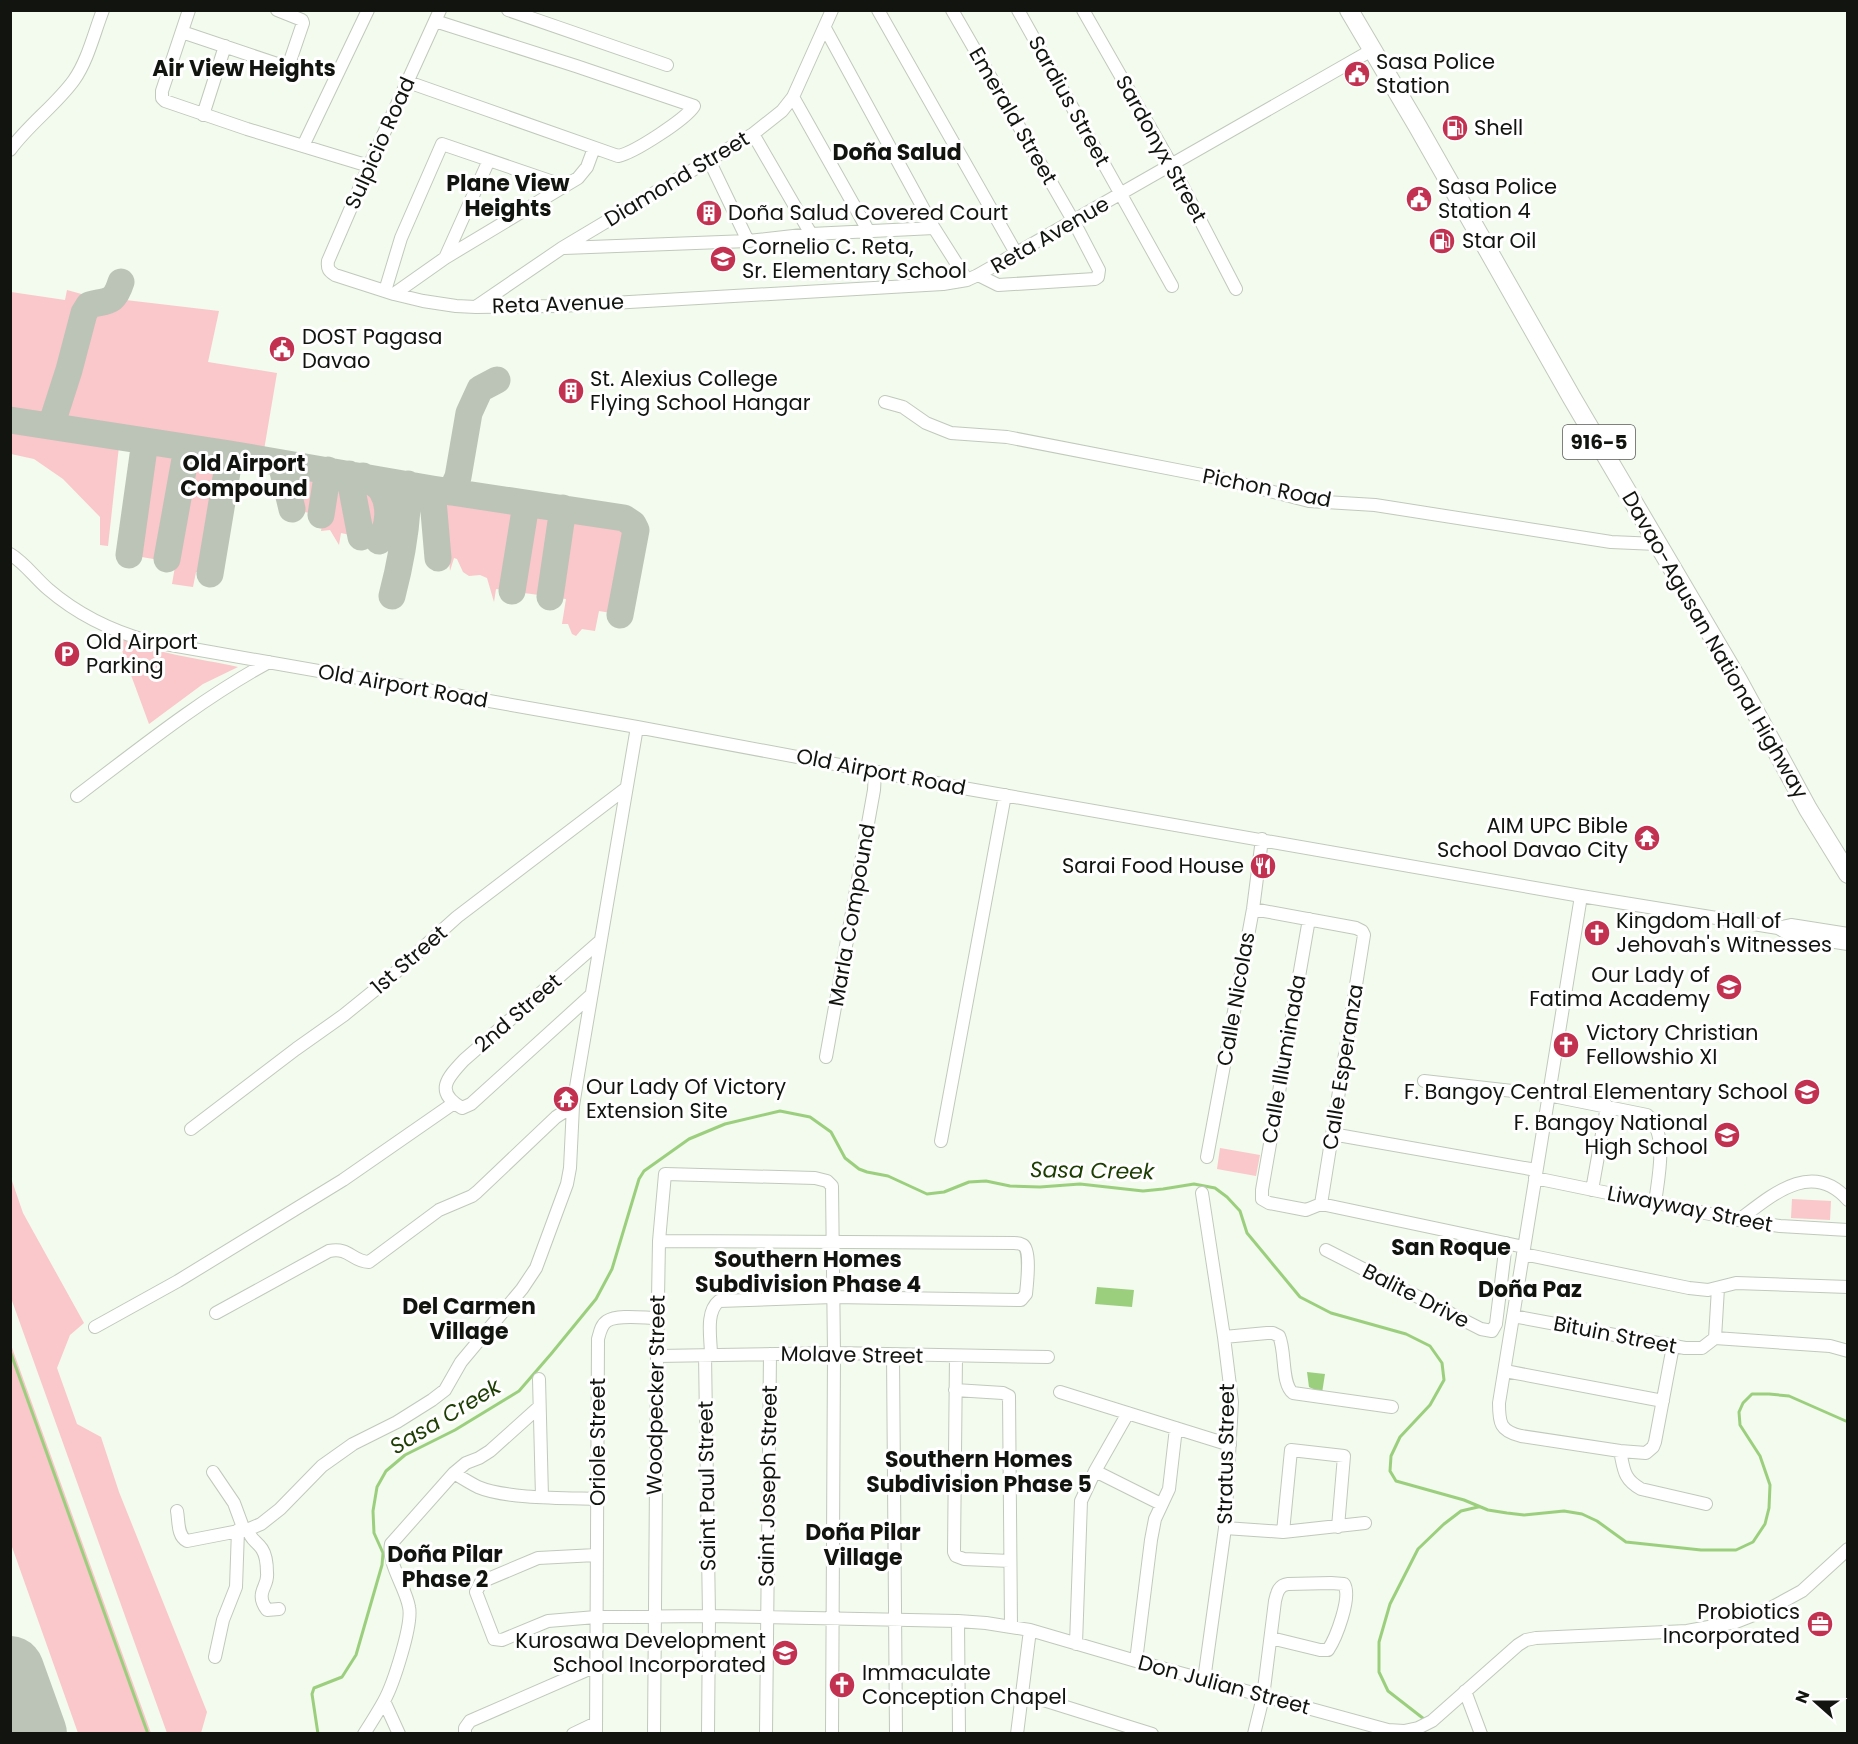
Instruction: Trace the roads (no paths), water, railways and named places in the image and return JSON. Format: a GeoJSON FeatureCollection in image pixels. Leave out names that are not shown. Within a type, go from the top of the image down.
{"type":"FeatureCollection","features":[{"type":"Feature","properties":{"kind":"main road","name":"Davao-Agusan National Highway"},"geometry":{"type":"LineString","coordinates":[[1349,10],[1738,680],[1808,809],[1848,874]]}},
{"type":"Feature","properties":{"kind":"street"},"geometry":{"type":"LineString","coordinates":[[10,150],[73,81],[85,59],[103,10]]}},
{"type":"Feature","properties":{"kind":"street"},"geometry":{"type":"LineString","coordinates":[[189,10],[161,95],[162,98],[170,104],[203,115],[369,166]]}},
{"type":"Feature","properties":{"kind":"street"},"geometry":{"type":"LineString","coordinates":[[182,32],[280,65],[287,65],[302,26],[302,20],[295,13],[278,10]]}},
{"type":"Feature","properties":{"kind":"street"},"geometry":{"type":"LineString","coordinates":[[303,146],[368,10]]}},
{"type":"Feature","properties":{"kind":"street"},"geometry":{"type":"LineString","coordinates":[[508,10],[667,64]]}},
{"type":"Feature","properties":{"kind":"street","name":"Diamond Street"},"geometry":{"type":"LineString","coordinates":[[476,307],[562,248],[753,134],[782,111],[793,97],[832,10]]}},
{"type":"Feature","properties":{"kind":"street"},"geometry":{"type":"LineString","coordinates":[[878,10],[1016,253]]}},
{"type":"Feature","properties":{"kind":"street","name":"Emerald Street"},"geometry":{"type":"LineString","coordinates":[[952,10],[1099,268],[1098,277],[1095,279],[998,285],[973,278]]}},
{"type":"Feature","properties":{"kind":"street","name":"Sardius Street"},"geometry":{"type":"LineString","coordinates":[[1018,10],[1172,286]]}},
{"type":"Feature","properties":{"kind":"street","name":"Sardonyx Street"},"geometry":{"type":"LineString","coordinates":[[1083,10],[1171,164],[1236,289]]}},
{"type":"Feature","properties":{"kind":"street"},"geometry":{"type":"LineString","coordinates":[[408,82],[618,156],[683,119],[694,106],[438,16]]}},
{"type":"Feature","properties":{"kind":"street","name":"Sulpicio Road"},"geometry":{"type":"LineString","coordinates":[[335,275],[329,271],[328,261],[438,16]]}},
{"type":"Feature","properties":{"kind":"street"},"geometry":{"type":"LineString","coordinates":[[825,28],[934,228],[973,278]]}},
{"type":"Feature","properties":{"kind":"street"},"geometry":{"type":"LineString","coordinates":[[203,115],[225,46]]}},
{"type":"Feature","properties":{"kind":"street","name":"Reta Avenue"},"geometry":{"type":"LineString","coordinates":[[335,275],[389,292],[456,306],[476,307],[583,304],[943,284],[973,278],[1372,50]]}},
{"type":"Feature","properties":{"kind":"street"},"geometry":{"type":"LineString","coordinates":[[793,97],[869,232]]}},
{"type":"Feature","properties":{"kind":"street"},"geometry":{"type":"LineString","coordinates":[[753,134],[811,234]]}},
{"type":"Feature","properties":{"kind":"street"},"geometry":{"type":"LineString","coordinates":[[389,292],[401,238],[442,144],[565,186]]}},
{"type":"Feature","properties":{"kind":"street"},"geometry":{"type":"LineString","coordinates":[[389,292],[565,186],[583,173],[594,148]]}},
{"type":"Feature","properties":{"kind":"street"},"geometry":{"type":"LineString","coordinates":[[445,258],[489,160]]}},
{"type":"Feature","properties":{"kind":"street"},"geometry":{"type":"LineString","coordinates":[[709,160],[748,241]]}},
{"type":"Feature","properties":{"kind":"street"},"geometry":{"type":"LineString","coordinates":[[562,248],[748,241],[811,234],[934,228]]}},
{"type":"Feature","properties":{"kind":"street","name":"Pichon Road"},"geometry":{"type":"LineString","coordinates":[[885,402],[903,407],[926,423],[951,433],[1007,437],[1218,478],[1309,501],[1375,505],[1611,542],[1658,544]]}},
{"type":"Feature","properties":{"kind":"street","name":"Old Airport Road"},"geometry":{"type":"LineString","coordinates":[[10,554],[51,592],[99,623],[115,631],[170,646],[637,727],[1005,795],[1581,896],[1778,928],[1790,934],[1848,945]]}},
{"type":"Feature","properties":{"kind":"street"},"geometry":{"type":"LineString","coordinates":[[77,796],[202,704],[269,662]]}},
{"type":"Feature","properties":{"kind":"street"},"geometry":{"type":"LineString","coordinates":[[177,1510],[180,1533],[187,1541],[244,1530],[268,1520],[322,1466],[353,1443],[404,1418],[445,1390],[465,1357],[531,1279],[567,1184],[573,1106],[637,727]]}},
{"type":"Feature","properties":{"kind":"street","name":"Marla Compound"},"geometry":{"type":"LineString","coordinates":[[826,1057],[874,790],[875,772]]}},
{"type":"Feature","properties":{"kind":"street","name":"1st Street"},"geometry":{"type":"LineString","coordinates":[[191,1129],[344,1014],[386,981],[458,917],[625,789]]}},
{"type":"Feature","properties":{"kind":"street"},"geometry":{"type":"LineString","coordinates":[[941,1141],[1005,795]]}},
{"type":"Feature","properties":{"kind":"street","name":"Calle Nicolas"},"geometry":{"type":"LineString","coordinates":[[1207,1157],[1253,909],[1262,839]]}},
{"type":"Feature","properties":{"kind":"street"},"geometry":{"type":"LineString","coordinates":[[1581,896],[1523,1250],[1499,1419],[1505,1430],[1521,1436],[1620,1451],[1642,1453],[1650,1451],[1655,1442],[1673,1346]]}},
{"type":"Feature","properties":{"kind":"street"},"geometry":{"type":"LineString","coordinates":[[1253,909],[1309,919]]}},
{"type":"Feature","properties":{"kind":"street","name":"Calle Esperanza"},"geometry":{"type":"LineString","coordinates":[[1309,919],[1356,928],[1362,931],[1363,941],[1321,1203]]}},
{"type":"Feature","properties":{"kind":"street","name":"Calle Illuminada"},"geometry":{"type":"LineString","coordinates":[[1309,919],[1262,1199],[1269,1203],[1306,1210],[1321,1203]]}},
{"type":"Feature","properties":{"kind":"street","name":"Old Airport Road"},"geometry":{"type":"LineString","coordinates":[[1778,928],[1791,925],[1848,934]]}},
{"type":"Feature","properties":{"kind":"street","name":"2nd Street"},"geometry":{"type":"LineString","coordinates":[[454,1103],[444,1090],[448,1079],[464,1060],[599,942]]}},
{"type":"Feature","properties":{"kind":"street"},"geometry":{"type":"LineString","coordinates":[[95,1328],[178,1281],[343,1180],[454,1103],[462,1108],[471,1104],[590,996]]}},
{"type":"Feature","properties":{"kind":"street"},"geometry":{"type":"LineString","coordinates":[[1424,1081],[1548,1095],[1647,1115],[1656,1125],[1660,1143],[1655,1203]]}},
{"type":"Feature","properties":{"kind":"street"},"geometry":{"type":"LineString","coordinates":[[216,1313],[329,1251],[344,1251],[358,1260],[369,1262],[439,1210],[472,1196],[556,1117],[573,1106]]}},
{"type":"Feature","properties":{"kind":"street"},"geometry":{"type":"LineString","coordinates":[[1592,1190],[1607,1106]]}},
{"type":"Feature","properties":{"kind":"street","name":"Liwayway Street"},"geometry":{"type":"LineString","coordinates":[[1332,1134],[1535,1174],[1592,1190],[1739,1221],[1848,1230]]}},
{"type":"Feature","properties":{"kind":"street","name":"Woodpecker Street"},"geometry":{"type":"LineString","coordinates":[[654,1734],[653,1616],[657,1318],[664,1174],[827,1181],[832,1186],[834,1242]]}},
{"type":"Feature","properties":{"kind":"street"},"geometry":{"type":"LineString","coordinates":[[1739,1221],[1776,1194],[1808,1180],[1827,1184],[1848,1200]]}},
{"type":"Feature","properties":{"kind":"street","name":"Stratus Street"},"geometry":{"type":"LineString","coordinates":[[1202,1192],[1232,1402],[1225,1528],[1204,1680]]}},
{"type":"Feature","properties":{"kind":"street"},"geometry":{"type":"LineString","coordinates":[[1321,1203],[1506,1243],[1523,1250],[1689,1288],[1708,1290],[1736,1283],[1848,1287]]}},
{"type":"Feature","properties":{"kind":"street"},"geometry":{"type":"LineString","coordinates":[[659,1240],[834,1242],[832,1734]]}},
{"type":"Feature","properties":{"kind":"street","name":"Saint Paul Street"},"geometry":{"type":"LineString","coordinates":[[708,1734],[710,1616],[708,1355],[712,1307],[719,1301],[833,1297],[1016,1300],[1024,1298],[1026,1294],[1028,1252],[1024,1245],[1014,1243],[834,1242]]}},
{"type":"Feature","properties":{"kind":"street","name":"Balite Drive"},"geometry":{"type":"LineString","coordinates":[[1326,1250],[1481,1329],[1492,1330],[1496,1324],[1506,1243]]}},
{"type":"Feature","properties":{"kind":"street"},"geometry":{"type":"LineString","coordinates":[[1718,1288],[1715,1338],[1830,1346],[1848,1351]]}},
{"type":"Feature","properties":{"kind":"street","name":"Bituin Street"},"geometry":{"type":"LineString","coordinates":[[1513,1316],[1694,1349],[1702,1348],[1715,1338]]}},
{"type":"Feature","properties":{"kind":"street","name":"Oriole Street"},"geometry":{"type":"LineString","coordinates":[[596,1728],[598,1339],[601,1328],[606,1322],[618,1318],[657,1318]]}},
{"type":"Feature","properties":{"kind":"street"},"geometry":{"type":"LineString","coordinates":[[1224,1337],[1266,1333],[1279,1336],[1283,1346],[1287,1387],[1293,1393],[1392,1407]]}},
{"type":"Feature","properties":{"kind":"street","name":"Molave Street"},"geometry":{"type":"LineString","coordinates":[[657,1356],[834,1353],[1048,1357]]}},
{"type":"Feature","properties":{"kind":"street","name":"Saint Joseph Street"},"geometry":{"type":"LineString","coordinates":[[766,1734],[770,1354]]}},
{"type":"Feature","properties":{"kind":"street"},"geometry":{"type":"LineString","coordinates":[[893,1355],[896,1734]]}},
{"type":"Feature","properties":{"kind":"street"},"geometry":{"type":"LineString","coordinates":[[956,1356],[954,1552],[956,1556],[964,1558],[1010,1561]]}},
{"type":"Feature","properties":{"kind":"street"},"geometry":{"type":"LineString","coordinates":[[1505,1371],[1663,1401]]}},
{"type":"Feature","properties":{"kind":"street"},"geometry":{"type":"LineString","coordinates":[[539,1379],[542,1497]]}},
{"type":"Feature","properties":{"kind":"street"},"geometry":{"type":"LineString","coordinates":[[955,1390],[1003,1393],[1009,1396],[1011,1627]]}},
{"type":"Feature","properties":{"kind":"street"},"geometry":{"type":"LineString","coordinates":[[1060,1392],[1230,1444]]}},
{"type":"Feature","properties":{"kind":"street"},"geometry":{"type":"LineString","coordinates":[[364,1734],[390,1689],[410,1615],[408,1602],[390,1555],[391,1545],[454,1473],[466,1463],[490,1451],[539,1407]]}},
{"type":"Feature","properties":{"kind":"street"},"geometry":{"type":"LineString","coordinates":[[1076,1644],[1079,1517],[1084,1491],[1128,1413]]}},
{"type":"Feature","properties":{"kind":"street"},"geometry":{"type":"LineString","coordinates":[[1136,1661],[1155,1519],[1167,1496],[1170,1484],[1176,1428]]}},
{"type":"Feature","properties":{"kind":"street"},"geometry":{"type":"LineString","coordinates":[[1283,1532],[1291,1450],[1344,1456],[1338,1527]]}},
{"type":"Feature","properties":{"kind":"street"},"geometry":{"type":"LineString","coordinates":[[1620,1451],[1626,1477],[1635,1486],[1706,1504]]}},
{"type":"Feature","properties":{"kind":"street"},"geometry":{"type":"LineString","coordinates":[[1095,1471],[1161,1504]]}},
{"type":"Feature","properties":{"kind":"street"},"geometry":{"type":"LineString","coordinates":[[213,1472],[234,1503],[244,1530],[260,1546],[265,1556],[268,1576],[261,1591],[264,1605],[267,1610],[279,1609]]}},
{"type":"Feature","properties":{"kind":"street"},"geometry":{"type":"LineString","coordinates":[[454,1473],[490,1491],[542,1497],[598,1499]]}},
{"type":"Feature","properties":{"kind":"street"},"geometry":{"type":"LineString","coordinates":[[1225,1528],[1283,1532],[1365,1523]]}},
{"type":"Feature","properties":{"kind":"street"},"geometry":{"type":"LineString","coordinates":[[215,1657],[223,1620],[236,1587],[244,1530]]}},
{"type":"Feature","properties":{"kind":"street","name":"Don Julian Street"},"geometry":{"type":"LineString","coordinates":[[597,1555],[538,1558],[481,1582],[476,1588],[477,1596],[492,1637],[496,1641],[502,1640],[548,1622],[596,1617],[710,1616],[958,1621],[1030,1630],[1263,1697],[1388,1730],[1404,1731],[1418,1728],[1432,1721],[1499,1660],[1526,1640],[1687,1631],[1736,1622],[1769,1609],[1802,1591],[1848,1549]]}},
{"type":"Feature","properties":{"kind":"street"},"geometry":{"type":"LineString","coordinates":[[1254,1734],[1263,1697],[1275,1601],[1278,1591],[1283,1585],[1338,1583],[1347,1587],[1347,1598],[1335,1638],[1328,1650],[1271,1638]]}},
{"type":"Feature","properties":{"kind":"street"},"geometry":{"type":"LineString","coordinates":[[958,1621],[959,1734]]}},
{"type":"Feature","properties":{"kind":"street"},"geometry":{"type":"LineString","coordinates":[[1017,1734],[1030,1630]]}},
{"type":"Feature","properties":{"kind":"street"},"geometry":{"type":"LineString","coordinates":[[465,1734],[465,1728],[470,1721],[596,1666]]}},
{"type":"Feature","properties":{"kind":"street"},"geometry":{"type":"LineString","coordinates":[[1465,1691],[1481,1734]]}},
{"type":"Feature","properties":{"kind":"street"},"geometry":{"type":"LineString","coordinates":[[1021,1693],[1137,1732],[1152,1734]]}},
{"type":"Feature","properties":{"kind":"street"},"geometry":{"type":"LineString","coordinates":[[384,1701],[399,1734]]}},
{"type":"Feature","properties":{"kind":"street"},"geometry":{"type":"LineString","coordinates":[[573,1734],[596,1728]]}},
{"type":"Feature","properties":{"kind":"waterway","name":"Sasa Creek"},"geometry":{"type":"LineString","coordinates":[[318,1734],[312,1694],[314,1688],[342,1677],[356,1655],[382,1565],[383,1553],[374,1533],[373,1511],[377,1487],[386,1471],[405,1455],[455,1430],[519,1391],[551,1354],[596,1299],[612,1269],[639,1179],[644,1171],[689,1139],[725,1124],[780,1111],[810,1117],[831,1132],[845,1158],[859,1169],[888,1176],[927,1194],[944,1192],[969,1182],[986,1181],[1010,1186],[1040,1187],[1080,1184],[1143,1191],[1194,1184],[1215,1188],[1240,1211],[1247,1233],[1300,1297],[1331,1313],[1406,1334],[1430,1346],[1442,1363],[1444,1380],[1430,1405],[1400,1437],[1391,1456],[1390,1471],[1396,1481],[1464,1500],[1488,1510],[1524,1515],[1564,1511],[1582,1514],[1597,1521],[1626,1542],[1701,1550],[1736,1550],[1753,1542],[1765,1524],[1769,1508],[1770,1485],[1760,1456],[1740,1425],[1739,1412],[1743,1403],[1752,1394],[1789,1396],[1848,1422]]}},
{"type":"Feature","properties":{"kind":"waterway"},"geometry":{"type":"LineString","coordinates":[[10,1351],[148,1734]]}},
{"type":"Feature","properties":{"kind":"waterway"},"geometry":{"type":"LineString","coordinates":[[1424,1719],[1388,1691],[1379,1672],[1379,1642],[1390,1604],[1418,1549],[1461,1511],[1478,1507]]}},
{"type":"Feature","properties":{"kind":"place","name":"Sasa Police Station"},"geometry":{"type":"Point","coordinates":[1357,74]}},
{"type":"Feature","properties":{"kind":"place","name":"Shell"},"geometry":{"type":"Point","coordinates":[1455,128]}},
{"type":"Feature","properties":{"kind":"place","name":"Sasa Police Station 4"},"geometry":{"type":"Point","coordinates":[1419,199]}},
{"type":"Feature","properties":{"kind":"place","name":"Doña Salud Covered Court"},"geometry":{"type":"Point","coordinates":[709,213]}},
{"type":"Feature","properties":{"kind":"place","name":"Star Oil"},"geometry":{"type":"Point","coordinates":[1442,241]}},
{"type":"Feature","properties":{"kind":"place","name":"Cornelio C. Reta, Sr. Elementary School"},"geometry":{"type":"Point","coordinates":[723,259]}},
{"type":"Feature","properties":{"kind":"place","name":"DOST Pagasa Davao"},"geometry":{"type":"Point","coordinates":[282,349]}},
{"type":"Feature","properties":{"kind":"place","name":"St. Alexius College Flying School Hangar"},"geometry":{"type":"Point","coordinates":[571,391]}},
{"type":"Feature","properties":{"kind":"place","name":"Old Airport Parking"},"geometry":{"type":"Point","coordinates":[67,654]}},
{"type":"Feature","properties":{"kind":"place","name":"AIM UPC Bible School Davao City"},"geometry":{"type":"Point","coordinates":[1647,838]}},
{"type":"Feature","properties":{"kind":"place","name":"Sarai Food House"},"geometry":{"type":"Point","coordinates":[1263,866]}},
{"type":"Feature","properties":{"kind":"place","name":"Kingdom Hall of Jehovah's Witnesses"},"geometry":{"type":"Point","coordinates":[1597,933]}},
{"type":"Feature","properties":{"kind":"place","name":"Our Lady of Fatima Academy"},"geometry":{"type":"Point","coordinates":[1729,987]}},
{"type":"Feature","properties":{"kind":"place","name":"Victory Christian Fellowshio XI"},"geometry":{"type":"Point","coordinates":[1566,1045]}},
{"type":"Feature","properties":{"kind":"place","name":"F. Bangoy Central Elementary School"},"geometry":{"type":"Point","coordinates":[1807,1092]}},
{"type":"Feature","properties":{"kind":"place","name":"Our Lady Of Victory Extension Site"},"geometry":{"type":"Point","coordinates":[566,1099]}},
{"type":"Feature","properties":{"kind":"place","name":"F. Bangoy National High School"},"geometry":{"type":"Point","coordinates":[1727,1135]}},
{"type":"Feature","properties":{"kind":"place","name":"Probiotics Incorporated"},"geometry":{"type":"Point","coordinates":[1820,1624]}},
{"type":"Feature","properties":{"kind":"place","name":"Kurosawa Development School Incorporated"},"geometry":{"type":"Point","coordinates":[785,1653]}},
{"type":"Feature","properties":{"kind":"place","name":"Immaculate Conception Chapel"},"geometry":{"type":"Point","coordinates":[842,1685]}},
{"type":"Feature","properties":{"kind":"district","name":"Air View Heights"},"geometry":{"type":"Point","coordinates":[244,68]}},
{"type":"Feature","properties":{"kind":"district","name":"Doña Salud"},"geometry":{"type":"Point","coordinates":[897,152]}},
{"type":"Feature","properties":{"kind":"district","name":"Plane View Heights"},"geometry":{"type":"Point","coordinates":[508,196]}},
{"type":"Feature","properties":{"kind":"district","name":"Old Airport Compound"},"geometry":{"type":"Point","coordinates":[244,476]}},
{"type":"Feature","properties":{"kind":"district","name":"San Roque"},"geometry":{"type":"Point","coordinates":[1451,1247]}},
{"type":"Feature","properties":{"kind":"district","name":"Southern Homes Subdivision Phase 4"},"geometry":{"type":"Point","coordinates":[808,1272]}},
{"type":"Feature","properties":{"kind":"district","name":"Doña Paz"},"geometry":{"type":"Point","coordinates":[1530,1289]}},
{"type":"Feature","properties":{"kind":"district","name":"Del Carmen Village"},"geometry":{"type":"Point","coordinates":[469,1318]}},
{"type":"Feature","properties":{"kind":"district","name":"Southern Homes Subdivision Phase 5"},"geometry":{"type":"Point","coordinates":[979,1472]}},
{"type":"Feature","properties":{"kind":"district","name":"Doña Pilar Village"},"geometry":{"type":"Point","coordinates":[863,1544]}},
{"type":"Feature","properties":{"kind":"district","name":"Doña Pilar Phase 2"},"geometry":{"type":"Point","coordinates":[445,1566]}}]}
